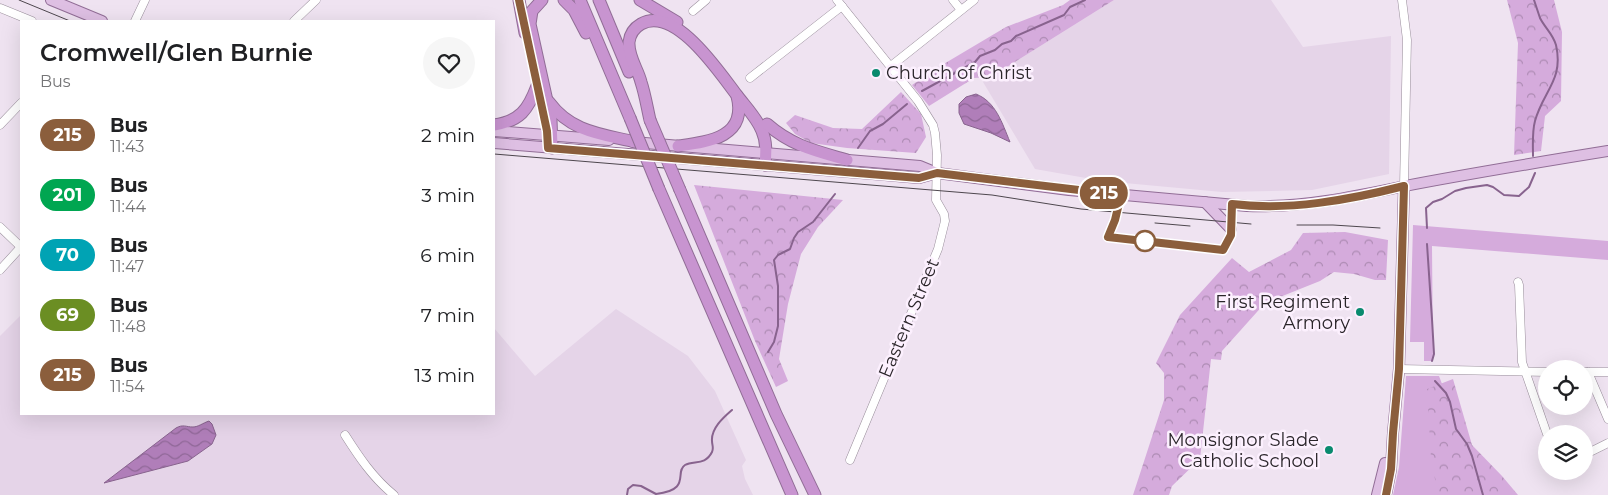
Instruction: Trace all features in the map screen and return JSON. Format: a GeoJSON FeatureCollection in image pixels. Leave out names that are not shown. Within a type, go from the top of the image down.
{"type":"FeatureCollection","features":[{"type":"Feature","properties":{"kind":"highway"},"geometry":{"type":"LineString","coordinates":[[519,0],[537,86],[550,136]]}},
{"type":"Feature","properties":{"kind":"highway"},"geometry":{"type":"LineString","coordinates":[[542,0],[532,11],[530,24],[551,120],[550,148]]}},
{"type":"Feature","properties":{"kind":"highway"},"geometry":{"type":"LineString","coordinates":[[564,0],[570,4],[576,14],[592,47],[620,94]]}},
{"type":"Feature","properties":{"kind":"highway"},"geometry":{"type":"LineString","coordinates":[[580,0],[791,495]]}},
{"type":"Feature","properties":{"kind":"highway"},"geometry":{"type":"LineString","coordinates":[[599,0],[768,396],[815,495]]}},
{"type":"Feature","properties":{"kind":"highway"},"geometry":{"type":"LineString","coordinates":[[640,0],[687,28],[704,42],[767,124],[781,136],[798,146],[847,160]]}},
{"type":"Feature","properties":{"kind":"highway"},"geometry":{"type":"LineString","coordinates":[[650,120],[641,81],[629,44],[630,36],[635,28],[646,22],[655,21],[662,22],[690,39],[709,58],[760,127],[765,140],[768,160]]}},
{"type":"Feature","properties":{"kind":"highway"},"geometry":{"type":"LineString","coordinates":[[495,125],[510,121],[520,115],[528,106],[537,86]]}},
{"type":"Feature","properties":{"kind":"highway"},"geometry":{"type":"LineString","coordinates":[[678,146],[713,140],[727,133],[738,115],[736,95]]}},
{"type":"Feature","properties":{"kind":"highway"},"geometry":{"type":"LineString","coordinates":[[546,96],[558,113],[573,124],[593,132],[635,142]]}},
{"type":"Feature","properties":{"kind":"highway"},"geometry":{"type":"LineString","coordinates":[[767,124],[771,139],[768,160]]}},
{"type":"Feature","properties":{"kind":"main road"},"geometry":{"type":"LineString","coordinates":[[51,0],[100,20]]}},
{"type":"Feature","properties":{"kind":"main road"},"geometry":{"type":"LineString","coordinates":[[495,131],[678,146],[768,160],[919,178],[937,173]]}},
{"type":"Feature","properties":{"kind":"main road"},"geometry":{"type":"LineString","coordinates":[[495,143],[550,148],[768,160],[847,160],[920,166],[937,173],[1069,190],[1271,207],[1327,201],[1608,151]]}},
{"type":"Feature","properties":{"kind":"main road"},"geometry":{"type":"LineString","coordinates":[[1386,495],[1391,469],[1399,369],[1404,186]]}},
{"type":"Feature","properties":{"kind":"main road"},"geometry":{"type":"LineString","coordinates":[[1205,202],[1232,229]]}},
{"type":"Feature","properties":{"kind":"main road"},"geometry":{"type":"LineString","coordinates":[[1377,495],[1393,433]]}},
{"type":"Feature","properties":{"kind":"street"},"geometry":{"type":"LineString","coordinates":[[135,20],[145,0]]}},
{"type":"Feature","properties":{"kind":"street"},"geometry":{"type":"LineString","coordinates":[[295,20],[316,0]]}},
{"type":"Feature","properties":{"kind":"street"},"geometry":{"type":"LineString","coordinates":[[693,11],[706,0]]}},
{"type":"Feature","properties":{"kind":"street"},"geometry":{"type":"LineString","coordinates":[[953,0],[961,10]]}},
{"type":"Feature","properties":{"kind":"street"},"geometry":{"type":"LineString","coordinates":[[750,78],[839,3],[891,66],[974,0]]}},
{"type":"Feature","properties":{"kind":"street"},"geometry":{"type":"LineString","coordinates":[[1402,0],[1407,40],[1404,186]]}},
{"type":"Feature","properties":{"kind":"street"},"geometry":{"type":"LineString","coordinates":[[0,8],[30,20]]}},
{"type":"Feature","properties":{"kind":"street","name":"Eastern Street"},"geometry":{"type":"LineString","coordinates":[[850,460],[941,240],[946,221],[937,202],[936,146],[933,124],[891,66]]}},
{"type":"Feature","properties":{"kind":"street"},"geometry":{"type":"LineString","coordinates":[[0,125],[20,104]]}},
{"type":"Feature","properties":{"kind":"street"},"geometry":{"type":"LineString","coordinates":[[0,227],[20,246]]}},
{"type":"Feature","properties":{"kind":"street"},"geometry":{"type":"LineString","coordinates":[[0,270],[20,248]]}},
{"type":"Feature","properties":{"kind":"street"},"geometry":{"type":"LineString","coordinates":[[1518,282],[1522,362],[1544,425]]}},
{"type":"Feature","properties":{"kind":"street"},"geometry":{"type":"LineString","coordinates":[[1399,369],[1538,372]]}},
{"type":"Feature","properties":{"kind":"street"},"geometry":{"type":"LineString","coordinates":[[1593,372],[1608,372]]}},
{"type":"Feature","properties":{"kind":"street"},"geometry":{"type":"LineString","coordinates":[[1593,387],[1608,419]]}},
{"type":"Feature","properties":{"kind":"street"},"geometry":{"type":"LineString","coordinates":[[345,435],[362,462],[378,481],[394,495]]}},
{"type":"Feature","properties":{"kind":"street"},"geometry":{"type":"LineString","coordinates":[[1593,451],[1608,443]]}},
{"type":"Feature","properties":{"kind":"shaded area"},"geometry":{"type":"Polygon","coordinates":[[[1114,0],[1271,0],[1303,47],[1391,36],[1389,174],[1312,190],[1222,192],[1103,181],[1035,169],[983,82],[1114,0]]]}},
{"type":"Feature","properties":{"kind":"shaded area"},"geometry":{"type":"Polygon","coordinates":[[[616,309],[688,356],[715,391],[746,460],[742,466],[745,479],[753,495],[0,495],[0,336],[20,316],[20,415],[495,415],[495,329],[535,376],[616,309]]]}},
{"type":"Feature","properties":{"kind":"green space"},"geometry":{"type":"Polygon","coordinates":[[[1070,0],[1114,0],[991,77],[974,78],[929,106],[912,85],[1006,27],[1063,5],[1070,0]]]}},
{"type":"Feature","properties":{"kind":"green space"},"geometry":{"type":"Polygon","coordinates":[[[1507,0],[1554,0],[1562,32],[1561,101],[1545,116],[1541,151],[1514,155],[1518,43],[1507,0]]]}},
{"type":"Feature","properties":{"kind":"green space"},"geometry":{"type":"Polygon","coordinates":[[[901,92],[921,114],[926,137],[916,153],[847,148],[811,143],[795,134],[786,123],[795,115],[833,128],[862,129],[901,92]]]}},
{"type":"Feature","properties":{"kind":"green space"},"geometry":{"type":"Polygon","coordinates":[[[694,185],[843,200],[818,227],[801,254],[788,304],[779,359],[788,381],[776,387],[755,341],[694,185]]]}},
{"type":"Feature","properties":{"kind":"green space"},"geometry":{"type":"Polygon","coordinates":[[[1413,225],[1608,241],[1608,260],[1432,246],[1433,361],[1424,361],[1424,342],[1410,342],[1413,225]]]}},
{"type":"Feature","properties":{"kind":"green space"},"geometry":{"type":"Polygon","coordinates":[[[1345,232],[1388,240],[1386,280],[1375,280],[1354,274],[1334,272],[1320,281],[1265,303],[1222,351],[1221,360],[1211,359],[1200,459],[1172,486],[1169,495],[1133,495],[1164,400],[1164,373],[1156,363],[1180,315],[1232,258],[1249,272],[1291,250],[1303,233],[1345,232]]]}},
{"type":"Feature","properties":{"kind":"green space"},"geometry":{"type":"Polygon","coordinates":[[[1406,376],[1439,376],[1461,434],[1509,495],[1393,495],[1399,467],[1406,376]]]}},
{"type":"Feature","properties":{"kind":"green space"},"geometry":{"type":"Polygon","coordinates":[[[1453,379],[1472,445],[1518,495],[1438,495],[1431,458],[1427,389],[1453,379]]]}},
{"type":"Feature","properties":{"kind":"water"},"geometry":{"type":"Polygon","coordinates":[[[976,94],[989,102],[1001,121],[1010,142],[964,124],[959,113],[959,104],[966,97],[976,94]]]}},
{"type":"Feature","properties":{"kind":"water"},"geometry":{"type":"Polygon","coordinates":[[[209,421],[216,435],[212,444],[188,461],[104,483],[176,428],[183,426],[195,427],[209,421]]]}},
{"type":"Feature","properties":{"kind":"waterway"},"geometry":{"type":"LineString","coordinates":[[922,91],[975,62],[980,56],[1011,41],[1016,36],[1064,15],[1070,7],[1085,0]]}},
{"type":"Feature","properties":{"kind":"waterway"},"geometry":{"type":"LineString","coordinates":[[1533,156],[1535,121],[1555,77],[1558,57],[1555,41],[1540,18],[1534,0]]}},
{"type":"Feature","properties":{"kind":"waterway"},"geometry":{"type":"LineString","coordinates":[[858,148],[870,131],[883,124],[907,104]]}},
{"type":"Feature","properties":{"kind":"waterway"},"geometry":{"type":"LineString","coordinates":[[1427,228],[1426,208],[1433,202],[1455,191],[1487,185],[1504,195],[1519,196],[1529,187],[1535,173]]}},
{"type":"Feature","properties":{"kind":"waterway"},"geometry":{"type":"LineString","coordinates":[[768,352],[774,342],[778,326],[778,286],[774,260],[778,255],[790,249],[798,232],[813,222],[835,194]]}},
{"type":"Feature","properties":{"kind":"waterway"},"geometry":{"type":"LineString","coordinates":[[1427,244],[1434,354],[1432,361]]}},
{"type":"Feature","properties":{"kind":"waterway"},"geometry":{"type":"LineString","coordinates":[[1435,381],[1446,393],[1450,402],[1456,429],[1467,444],[1472,456],[1483,495]]}},
{"type":"Feature","properties":{"kind":"waterway"},"geometry":{"type":"LineString","coordinates":[[627,495],[628,489],[633,485],[641,486],[656,494],[674,489],[680,481],[682,468],[685,465],[703,461],[712,452],[712,436],[719,423],[732,410]]}},
{"type":"Feature","properties":{"kind":"tram line"},"geometry":{"type":"LineString","coordinates":[[19,0],[68,20]]}},
{"type":"Feature","properties":{"kind":"tram line"},"geometry":{"type":"LineString","coordinates":[[495,154],[992,195],[1081,209],[1251,224]]}},
{"type":"Feature","properties":{"kind":"tram line"},"geometry":{"type":"LineString","coordinates":[[1155,223],[1190,226]]}},
{"type":"Feature","properties":{"kind":"tram line"},"geometry":{"type":"LineString","coordinates":[[1297,225],[1380,228]]}},
{"type":"Feature","properties":{"kind":"bus line","name":"215"},"geometry":{"type":"LineString","coordinates":[[519,0],[522,22],[547,131],[548,148],[919,178],[937,173],[1121,195],[1115,220],[1108,237],[1223,250],[1231,235],[1232,204],[1271,207],[1310,203],[1375,193],[1404,186],[1399,369],[1391,469],[1386,495]]}},
{"type":"Feature","properties":{"kind":"place","name":"Church of Christ"},"geometry":{"type":"Point","coordinates":[876,73]}},
{"type":"Feature","properties":{"kind":"place","name":"First Regiment Armory"},"geometry":{"type":"Point","coordinates":[1360,312]}},
{"type":"Feature","properties":{"kind":"place","name":"Monsignor Slade Catholic School"},"geometry":{"type":"Point","coordinates":[1329,450]}}]}
